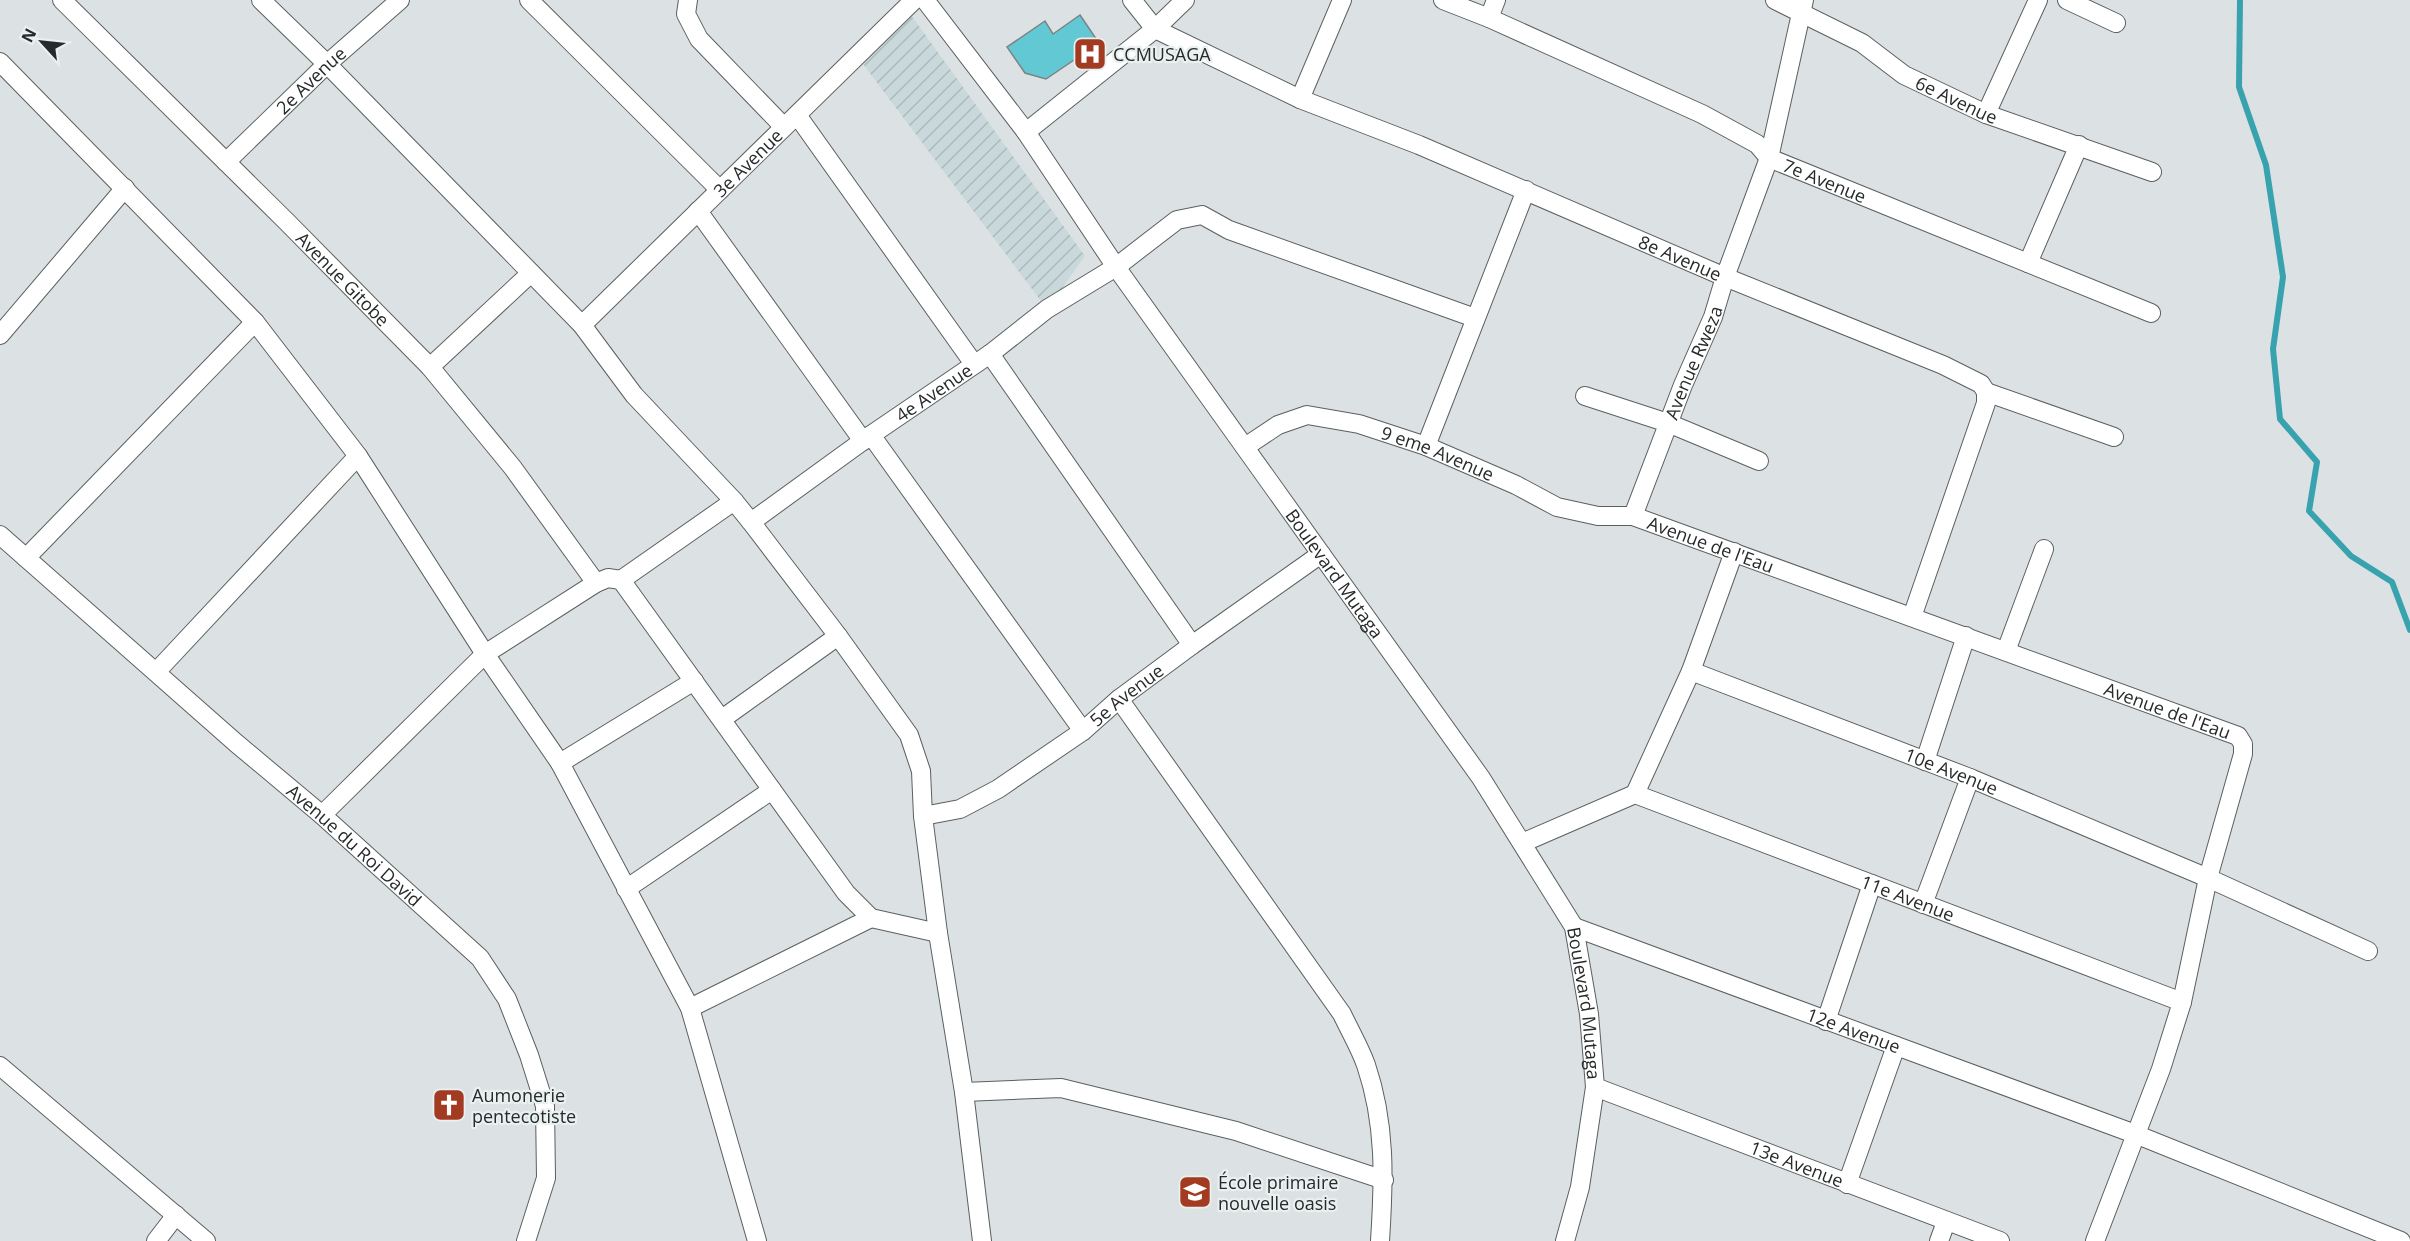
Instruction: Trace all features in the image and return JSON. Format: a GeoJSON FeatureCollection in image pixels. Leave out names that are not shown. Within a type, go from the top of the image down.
{"type":"FeatureCollection","features":[{"type":"Feature","properties":{"kind":"street","name":"Avenue Gitobe"},"geometry":{"type":"LineString","coordinates":[[62,0],[430,368],[513,468],[596,584]]}},
{"type":"Feature","properties":{"kind":"street"},"geometry":{"type":"LineString","coordinates":[[261,0],[327,64],[582,325],[634,395],[751,522],[838,636],[909,735],[921,771],[923,816],[938,933],[964,1092],[982,1241]]}},
{"type":"Feature","properties":{"kind":"street","name":"2e Avenue"},"geometry":{"type":"LineString","coordinates":[[226,162],[327,64],[400,0]]}},
{"type":"Feature","properties":{"kind":"street"},"geometry":{"type":"LineString","coordinates":[[529,0],[720,190]]}},
{"type":"Feature","properties":{"kind":"street"},"geometry":{"type":"LineString","coordinates":[[688,0],[686,14],[699,39],[790,121],[974,364]]}},
{"type":"Feature","properties":{"kind":"street","name":"3e Avenue"},"geometry":{"type":"LineString","coordinates":[[582,325],[914,0]]}},
{"type":"Feature","properties":{"kind":"street","name":"Boulevard Mutaga"},"geometry":{"type":"LineString","coordinates":[[925,0],[1026,132],[1116,267],[1481,778],[1574,927],[1588,1014],[1594,1087],[1580,1187],[1565,1241]]}},
{"type":"Feature","properties":{"kind":"street"},"geometry":{"type":"LineString","coordinates":[[1132,0],[1155,29]]}},
{"type":"Feature","properties":{"kind":"street"},"geometry":{"type":"LineString","coordinates":[[1026,132],[1155,29],[1185,0]]}},
{"type":"Feature","properties":{"kind":"street"},"geometry":{"type":"LineString","coordinates":[[1300,99],[1342,0]]}},
{"type":"Feature","properties":{"kind":"street","name":"7e Avenue"},"geometry":{"type":"LineString","coordinates":[[1443,0],[1489,18],[1702,114],[1757,144],[1768,158],[2151,313]]}},
{"type":"Feature","properties":{"kind":"street"},"geometry":{"type":"LineString","coordinates":[[1489,18],[1496,0]]}},
{"type":"Feature","properties":{"kind":"street","name":"6e Avenue"},"geometry":{"type":"LineString","coordinates":[[1774,0],[1803,6],[1862,43],[1904,75],[1986,114],[2152,172]]}},
{"type":"Feature","properties":{"kind":"street"},"geometry":{"type":"LineString","coordinates":[[1986,114],[2038,0]]}},
{"type":"Feature","properties":{"kind":"street"},"geometry":{"type":"LineString","coordinates":[[2067,0],[2116,23]]}},
{"type":"Feature","properties":{"kind":"street","name":"Avenue Rweza"},"geometry":{"type":"LineString","coordinates":[[1633,516],[1683,385],[1713,317],[1768,158],[1803,6]]}},
{"type":"Feature","properties":{"kind":"street","name":"8e Avenue"},"geometry":{"type":"LineString","coordinates":[[1155,29],[1300,99],[1526,190],[1725,277],[1943,365],[1981,384],[1986,392],[2114,437]]}},
{"type":"Feature","properties":{"kind":"street"},"geometry":{"type":"LineString","coordinates":[[0,62],[255,322],[358,456],[485,654],[560,763],[690,1008],[757,1241]]}},
{"type":"Feature","properties":{"kind":"street"},"geometry":{"type":"LineString","coordinates":[[2028,263],[2079,145]]}},
{"type":"Feature","properties":{"kind":"street"},"geometry":{"type":"LineString","coordinates":[[0,335],[125,188]]}},
{"type":"Feature","properties":{"kind":"street"},"geometry":{"type":"LineString","coordinates":[[1426,446],[1526,190]]}},
{"type":"Feature","properties":{"kind":"street"},"geometry":{"type":"LineString","coordinates":[[698,211],[1083,731]]}},
{"type":"Feature","properties":{"kind":"street","name":"4e Avenue"},"geometry":{"type":"LineString","coordinates":[[751,522],[867,438],[990,354],[1047,309],[1116,267],[1177,220],[1202,215],[1229,230],[1475,318]]}},
{"type":"Feature","properties":{"kind":"street"},"geometry":{"type":"LineString","coordinates":[[430,368],[531,273]]}},
{"type":"Feature","properties":{"kind":"street"},"geometry":{"type":"LineString","coordinates":[[26,558],[255,322]]}},
{"type":"Feature","properties":{"kind":"street"},"geometry":{"type":"LineString","coordinates":[[990,354],[1192,645]]}},
{"type":"Feature","properties":{"kind":"street"},"geometry":{"type":"LineString","coordinates":[[1912,617],[1978,429],[1986,404],[1986,392]]}},
{"type":"Feature","properties":{"kind":"street"},"geometry":{"type":"LineString","coordinates":[[1585,396],[1668,423],[1759,461]]}},
{"type":"Feature","properties":{"kind":"street","name":"9 eme Avenue"},"geometry":{"type":"LineString","coordinates":[[1245,447],[1278,425],[1307,415],[1359,424],[1426,446],[1516,485],[1557,507],[1598,516],[1633,516]]}},
{"type":"Feature","properties":{"kind":"street"},"geometry":{"type":"LineString","coordinates":[[157,671],[358,456]]}},
{"type":"Feature","properties":{"kind":"street"},"geometry":{"type":"LineString","coordinates":[[322,815],[485,654],[596,584],[608,578],[621,580],[734,501]]}},
{"type":"Feature","properties":{"kind":"street","name":"Avenue de l'Eau"},"geometry":{"type":"LineString","coordinates":[[1633,516],[2238,736],[2243,744],[2243,754],[2208,878],[2182,1002],[2162,1069],[2095,1241]]}},
{"type":"Feature","properties":{"kind":"street","name":"Avenue du Roi David"},"geometry":{"type":"LineString","coordinates":[[0,535],[236,743],[322,815],[480,958],[507,999],[529,1055],[545,1106],[546,1178],[526,1241]]}},
{"type":"Feature","properties":{"kind":"street"},"geometry":{"type":"LineString","coordinates":[[2006,651],[2044,549]]}},
{"type":"Feature","properties":{"kind":"street"},"geometry":{"type":"LineString","coordinates":[[1522,843],[1635,794],[1691,671],[1734,552]]}},
{"type":"Feature","properties":{"kind":"street","name":"5e Avenue"},"geometry":{"type":"LineString","coordinates":[[923,816],[960,809],[998,789],[1083,731],[1119,699],[1321,554]]}},
{"type":"Feature","properties":{"kind":"street"},"geometry":{"type":"LineString","coordinates":[[621,580],[846,893],[871,918],[938,933]]}},
{"type":"Feature","properties":{"kind":"street"},"geometry":{"type":"LineString","coordinates":[[722,719],[838,636]]}},
{"type":"Feature","properties":{"kind":"street"},"geometry":{"type":"LineString","coordinates":[[1924,761],[1966,636]]}},
{"type":"Feature","properties":{"kind":"street","name":"10e Avenue"},"geometry":{"type":"LineString","coordinates":[[1691,671],[1970,778],[2208,878],[2368,951]]}},
{"type":"Feature","properties":{"kind":"street"},"geometry":{"type":"LineString","coordinates":[[560,763],[694,681]]}},
{"type":"Feature","properties":{"kind":"street"},"geometry":{"type":"LineString","coordinates":[[1119,699],[1342,1014],[1365,1065],[1378,1113],[1384,1180],[1380,1241]]}},
{"type":"Feature","properties":{"kind":"street"},"geometry":{"type":"LineString","coordinates":[[1923,904],[1970,778]]}},
{"type":"Feature","properties":{"kind":"street"},"geometry":{"type":"LineString","coordinates":[[626,889],[772,790]]}},
{"type":"Feature","properties":{"kind":"street","name":"11e Avenue"},"geometry":{"type":"LineString","coordinates":[[1635,794],[2182,1002]]}},
{"type":"Feature","properties":{"kind":"street"},"geometry":{"type":"LineString","coordinates":[[1826,1021],[1872,884]]}},
{"type":"Feature","properties":{"kind":"street"},"geometry":{"type":"LineString","coordinates":[[690,1008],[871,918]]}},
{"type":"Feature","properties":{"kind":"street","name":"12e Avenue"},"geometry":{"type":"LineString","coordinates":[[1574,927],[2135,1134],[2401,1241]]}},
{"type":"Feature","properties":{"kind":"street"},"geometry":{"type":"LineString","coordinates":[[1847,1184],[1896,1046]]}},
{"type":"Feature","properties":{"kind":"street"},"geometry":{"type":"LineString","coordinates":[[0,1066],[206,1241]]}},
{"type":"Feature","properties":{"kind":"street","name":"13e Avenue"},"geometry":{"type":"LineString","coordinates":[[1594,1087],[2000,1241]]}},
{"type":"Feature","properties":{"kind":"street"},"geometry":{"type":"LineString","coordinates":[[964,1092],[1061,1088],[1236,1131],[1384,1180]]}},
{"type":"Feature","properties":{"kind":"street"},"geometry":{"type":"LineString","coordinates":[[156,1241],[176,1215]]}},
{"type":"Feature","properties":{"kind":"street"},"geometry":{"type":"LineString","coordinates":[[1939,1241],[1946,1222]]}},
{"type":"Feature","properties":{"kind":"shaded area"},"geometry":{"type":"Polygon","coordinates":[[[911,15],[1085,256],[1047,309],[857,56],[911,15]]]}},
{"type":"Feature","properties":{"kind":"building","name":"CCMUSAGA"},"geometry":{"type":"Polygon","coordinates":[[[1080,15],[1099,43],[1046,79],[1025,73],[1007,47],[1045,21],[1053,34],[1080,15]]]}},
{"type":"Feature","properties":{"kind":"waterway"},"geometry":{"type":"LineString","coordinates":[[2240,0],[2239,87],[2266,165],[2283,277],[2273,349],[2280,419],[2317,462],[2309,511],[2351,556],[2392,582],[2410,630]]}},
{"type":"Feature","properties":{"kind":"place","name":"CCMUSAGA"},"geometry":{"type":"Point","coordinates":[1090,54]}},
{"type":"Feature","properties":{"kind":"place","name":"Aumonerie pentecotiste"},"geometry":{"type":"Point","coordinates":[449,1105]}},
{"type":"Feature","properties":{"kind":"place","name":"École primaire nouvelle oasis"},"geometry":{"type":"Point","coordinates":[1195,1192]}}]}
